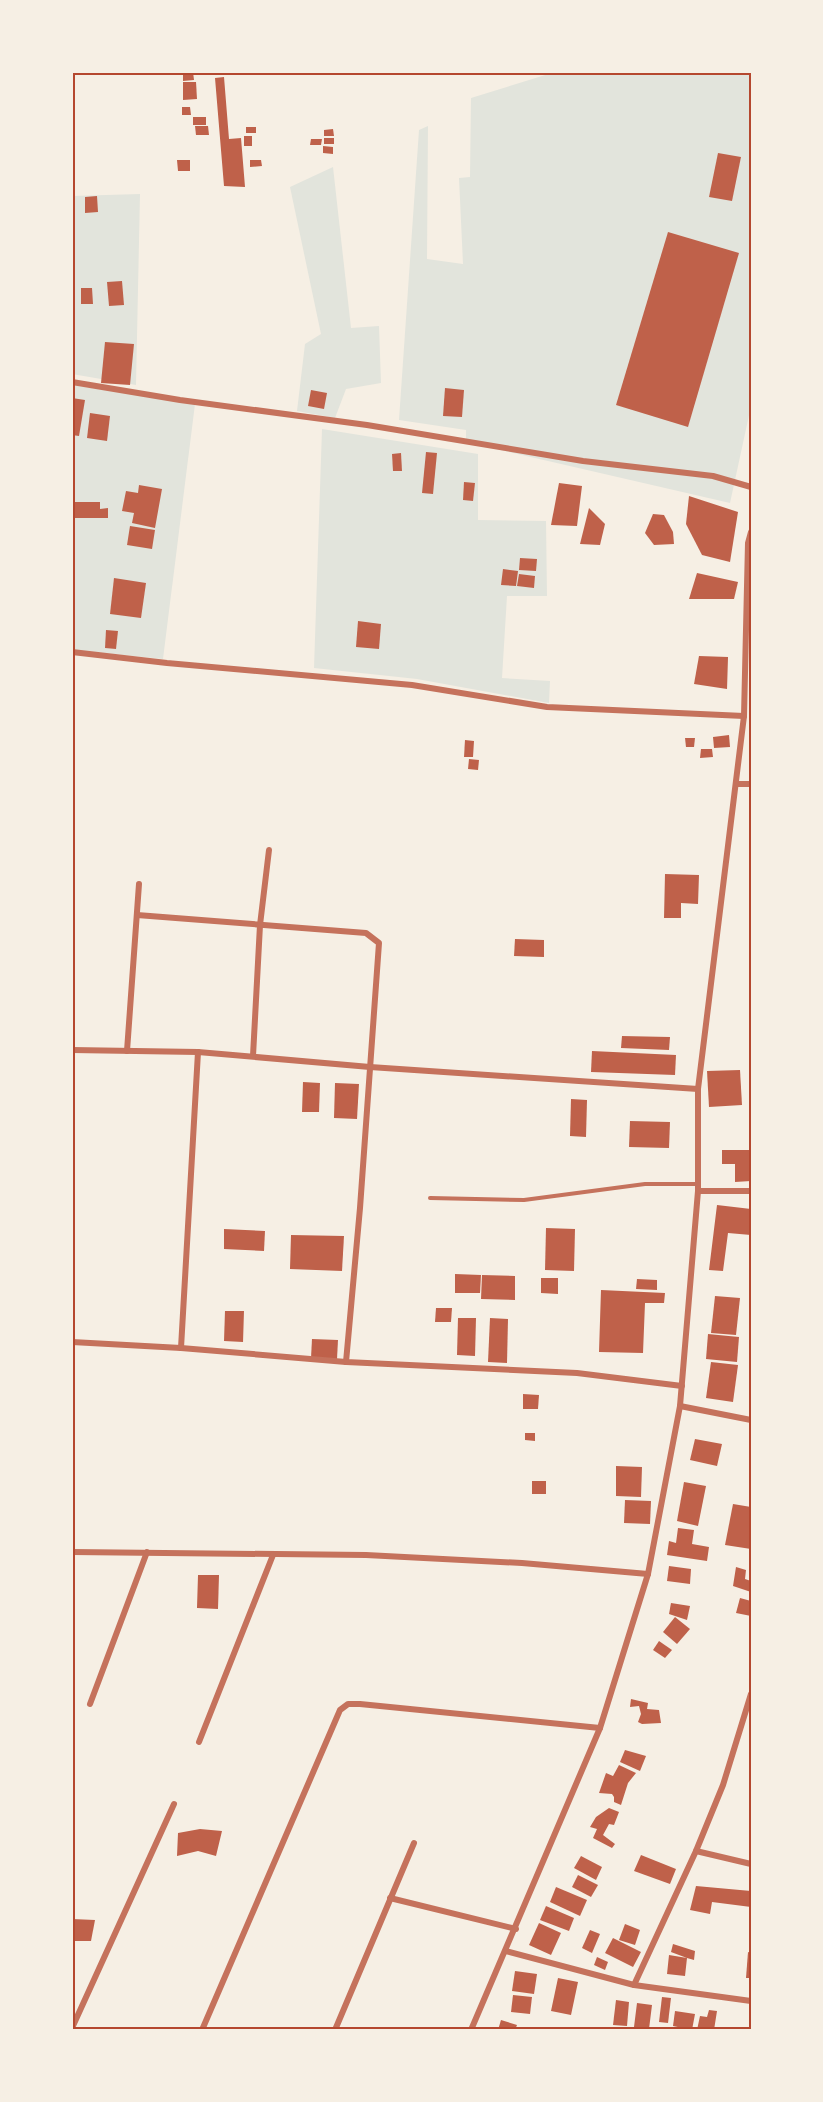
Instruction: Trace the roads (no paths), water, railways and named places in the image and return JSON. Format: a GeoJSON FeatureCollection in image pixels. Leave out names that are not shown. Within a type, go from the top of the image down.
{"type":"FeatureCollection","features":[{"type":"Feature","properties":{"kind":"street"},"geometry":{"type":"LineString","coordinates":[[72,382],[180,400],[368,425],[583,461],[713,476],[751,488]]}},
{"type":"Feature","properties":{"kind":"street"},"geometry":{"type":"LineString","coordinates":[[471,2030],[600,1728],[648,1574],[680,1406],[697,1188],[698,1089],[748,677],[751,532]]}},
{"type":"Feature","properties":{"kind":"street"},"geometry":{"type":"LineString","coordinates":[[72,652],[412,685],[547,707],[744,716]]}},
{"type":"Feature","properties":{"kind":"street"},"geometry":{"type":"LineString","coordinates":[[736,784],[751,784]]}},
{"type":"Feature","properties":{"kind":"street"},"geometry":{"type":"LineString","coordinates":[[253,1056],[260,925],[269,850]]}},
{"type":"Feature","properties":{"kind":"street"},"geometry":{"type":"LineString","coordinates":[[127,1051],[140,884]]}},
{"type":"Feature","properties":{"kind":"street"},"geometry":{"type":"LineString","coordinates":[[137,915],[366,933],[379,943],[346,1362]]}},
{"type":"Feature","properties":{"kind":"street"},"geometry":{"type":"LineString","coordinates":[[72,1050],[198,1052],[370,1067],[698,1089]]}},
{"type":"Feature","properties":{"kind":"street"},"geometry":{"type":"LineString","coordinates":[[181,1348],[198,1052]]}},
{"type":"Feature","properties":{"kind":"street"},"geometry":{"type":"LineString","coordinates":[[697,1188],[751,1191]]}},
{"type":"Feature","properties":{"kind":"street"},"geometry":{"type":"LineString","coordinates":[[72,1342],[181,1348],[346,1362],[577,1372],[682,1386]]}},
{"type":"Feature","properties":{"kind":"street"},"geometry":{"type":"LineString","coordinates":[[680,1406],[751,1420]]}},
{"type":"Feature","properties":{"kind":"street"},"geometry":{"type":"LineString","coordinates":[[72,1552],[366,1555],[511,1562],[648,1574]]}},
{"type":"Feature","properties":{"kind":"street"},"geometry":{"type":"LineString","coordinates":[[90,1704],[147,1552]]}},
{"type":"Feature","properties":{"kind":"street"},"geometry":{"type":"LineString","coordinates":[[199,1742],[273,1555]]}},
{"type":"Feature","properties":{"kind":"street"},"geometry":{"type":"LineString","coordinates":[[634,1985],[696,1851],[723,1785],[748,1713],[751,1694]]}},
{"type":"Feature","properties":{"kind":"street"},"geometry":{"type":"LineString","coordinates":[[202,2030],[340,1710],[348,1704],[360,1704],[600,1728]]}},
{"type":"Feature","properties":{"kind":"street"},"geometry":{"type":"LineString","coordinates":[[72,2028],[174,1804]]}},
{"type":"Feature","properties":{"kind":"street"},"geometry":{"type":"LineString","coordinates":[[335,2030],[414,1844]]}},
{"type":"Feature","properties":{"kind":"street"},"geometry":{"type":"LineString","coordinates":[[696,1851],[751,1864]]}},
{"type":"Feature","properties":{"kind":"street"},"geometry":{"type":"LineString","coordinates":[[390,1898],[516,1929]]}},
{"type":"Feature","properties":{"kind":"street"},"geometry":{"type":"LineString","coordinates":[[506,1951],[634,1985],[751,2001]]}},
{"type":"Feature","properties":{"kind":"lane"},"geometry":{"type":"LineString","coordinates":[[430,1198],[524,1200],[645,1184],[697,1188]]}}]}
